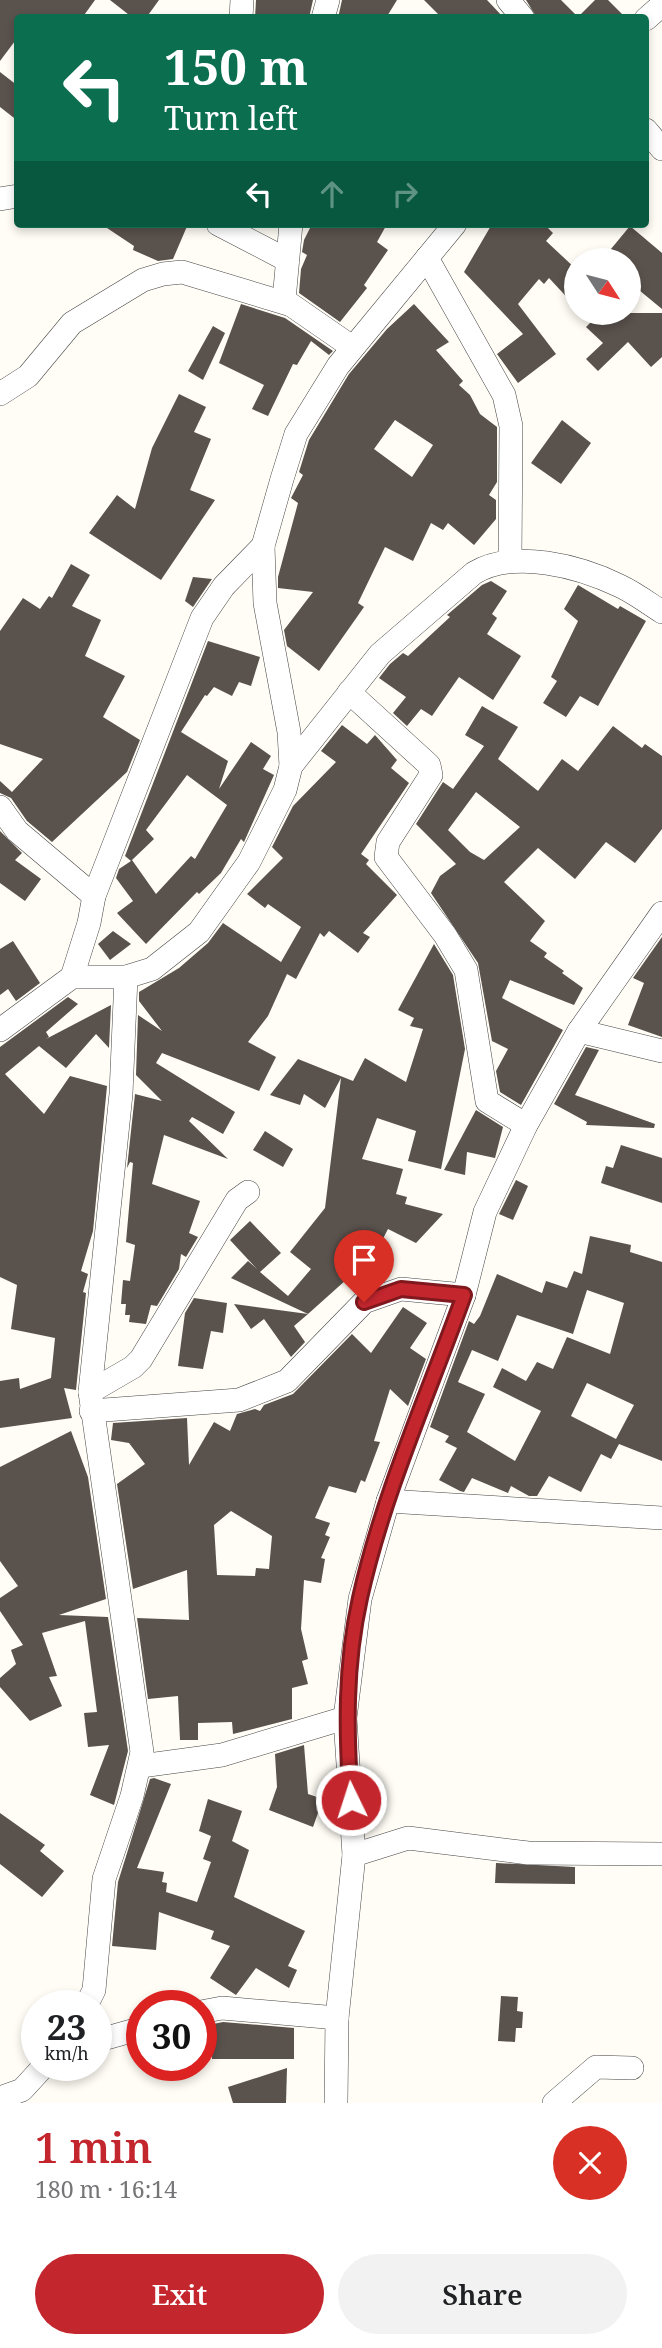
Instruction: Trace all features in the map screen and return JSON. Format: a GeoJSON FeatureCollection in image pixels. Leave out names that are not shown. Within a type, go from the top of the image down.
{"type":"FeatureCollection","features":[{"type":"Feature","properties":{"kind":"street"},"geometry":{"type":"LineString","coordinates":[[508,0],[520,14]]}},
{"type":"Feature","properties":{"kind":"street"},"geometry":{"type":"LineString","coordinates":[[649,134],[662,149]]}},
{"type":"Feature","properties":{"kind":"street"},"geometry":{"type":"LineString","coordinates":[[226,228],[287,260]]}},
{"type":"Feature","properties":{"kind":"street"},"geometry":{"type":"LineString","coordinates":[[288,304],[282,296],[290,228]]}},
{"type":"Feature","properties":{"kind":"street"},"geometry":{"type":"LineString","coordinates":[[72,977],[126,977],[152,969],[199,932],[249,862],[285,790],[290,766],[289,732],[265,603],[263,546],[296,434],[314,401],[352,347],[453,228]]}},
{"type":"Feature","properties":{"kind":"street"},"geometry":{"type":"LineString","coordinates":[[427,258],[504,396],[511,426],[510,560]]}},
{"type":"Feature","properties":{"kind":"street"},"geometry":{"type":"LineString","coordinates":[[0,394],[28,376],[57,337],[72,323],[143,281],[163,274],[181,272],[288,304],[352,347]]}},
{"type":"Feature","properties":{"kind":"street"},"geometry":{"type":"LineString","coordinates":[[0,1030],[72,977],[89,923],[93,896],[202,618],[224,586],[263,546]]}},
{"type":"Feature","properties":{"kind":"street"},"geometry":{"type":"LineString","coordinates":[[290,766],[380,654],[474,573],[491,563],[510,560],[591,575],[621,586],[662,612]]}},
{"type":"Feature","properties":{"kind":"street"},"geometry":{"type":"LineString","coordinates":[[349,692],[429,765],[431,775],[388,842],[386,857],[445,934],[466,970],[487,1101],[526,1125]]}},
{"type":"Feature","properties":{"kind":"street"},"geometry":{"type":"LineString","coordinates":[[0,807],[8,835],[93,896]]}},
{"type":"Feature","properties":{"kind":"street"},"geometry":{"type":"LineString","coordinates":[[336,2103],[337,2018],[354,1855],[345,1718],[360,1599],[388,1501],[464,1295],[485,1212],[526,1125],[579,1031],[662,913]]}},
{"type":"Feature","properties":{"kind":"street"},"geometry":{"type":"LineString","coordinates":[[94,1990],[104,1879],[141,1766],[141,1740],[91,1402],[121,1094],[126,977]]}},
{"type":"Feature","properties":{"kind":"street"},"geometry":{"type":"LineString","coordinates":[[579,1031],[662,1052]]}},
{"type":"Feature","properties":{"kind":"street"},"geometry":{"type":"LineString","coordinates":[[91,1402],[141,1359],[237,1200],[248,1192]]}},
{"type":"Feature","properties":{"kind":"street"},"geometry":{"type":"LineString","coordinates":[[91,1402],[239,1400],[288,1381],[364,1302],[401,1289],[464,1295]]}},
{"type":"Feature","properties":{"kind":"street"},"geometry":{"type":"LineString","coordinates":[[388,1501],[662,1518]]}},
{"type":"Feature","properties":{"kind":"street"},"geometry":{"type":"LineString","coordinates":[[141,1766],[222,1755],[345,1718]]}},
{"type":"Feature","properties":{"kind":"street"},"geometry":{"type":"LineString","coordinates":[[354,1855],[408,1838],[528,1853],[662,1854]]}},
{"type":"Feature","properties":{"kind":"street"},"geometry":{"type":"LineString","coordinates":[[217,2009],[337,2018]]}},
{"type":"Feature","properties":{"kind":"street"},"geometry":{"type":"LineString","coordinates":[[554,2103],[596,2067],[632,2068]]}},
{"type":"Feature","properties":{"kind":"street"},"geometry":{"type":"LineString","coordinates":[[0,2098],[22,2090],[30,2081]]}},
{"type":"Feature","properties":{"kind":"building"},"geometry":{"type":"Polygon","coordinates":[[[0,0],[95,0],[85,14],[14,14],[14,42],[0,61],[0,0]]]}},
{"type":"Feature","properties":{"kind":"building"},"geometry":{"type":"Polygon","coordinates":[[[110,0],[159,0],[149,14],[128,14],[110,0]]]}},
{"type":"Feature","properties":{"kind":"building"},"geometry":{"type":"Polygon","coordinates":[[[256,0],[313,0],[310,14],[255,14],[256,0]]]}},
{"type":"Feature","properties":{"kind":"building"},"geometry":{"type":"Polygon","coordinates":[[[342,0],[397,0],[388,14],[339,14],[342,0]]]}},
{"type":"Feature","properties":{"kind":"building"},"geometry":{"type":"Polygon","coordinates":[[[424,0],[487,0],[500,14],[438,14],[424,0]]]}},
{"type":"Feature","properties":{"kind":"building"},"geometry":{"type":"Polygon","coordinates":[[[526,0],[561,0],[575,14],[535,14],[526,0]]]}},
{"type":"Feature","properties":{"kind":"building"},"geometry":{"type":"Polygon","coordinates":[[[595,0],[608,0],[622,14],[581,14],[595,0]]]}},
{"type":"Feature","properties":{"kind":"building"},"geometry":{"type":"Polygon","coordinates":[[[0,72],[14,83],[14,118],[0,107],[0,72]]]}},
{"type":"Feature","properties":{"kind":"building"},"geometry":{"type":"Polygon","coordinates":[[[107,228],[186,228],[173,259],[158,261],[133,250],[134,246],[107,228]]]}},
{"type":"Feature","properties":{"kind":"building"},"geometry":{"type":"Polygon","coordinates":[[[310,228],[385,228],[377,242],[388,250],[364,285],[367,288],[340,322],[299,293],[301,269],[307,255],[302,252],[310,228]]]}},
{"type":"Feature","properties":{"kind":"building"},"geometry":{"type":"Polygon","coordinates":[[[490,228],[548,228],[553,233],[546,241],[564,258],[564,294],[549,278],[544,284],[539,279],[518,304],[556,354],[518,383],[497,354],[523,334],[464,272],[490,228]]]}},
{"type":"Feature","properties":{"kind":"building"},"geometry":{"type":"Polygon","coordinates":[[[628,228],[632,228],[662,253],[662,309],[641,292],[641,248],[612,248],[628,228]]]}},
{"type":"Feature","properties":{"kind":"building"},"geometry":{"type":"Polygon","coordinates":[[[241,304],[285,318],[333,351],[329,355],[311,341],[297,365],[293,364],[268,416],[252,409],[264,385],[219,363],[241,304]]]}},
{"type":"Feature","properties":{"kind":"building"},"geometry":{"type":"Polygon","coordinates":[[[414,304],[449,342],[436,350],[463,381],[459,385],[470,395],[480,414],[497,427],[497,482],[489,495],[496,500],[496,519],[474,545],[448,523],[443,530],[431,523],[413,561],[385,547],[358,603],[364,607],[319,671],[287,646],[284,630],[313,592],[278,588],[278,577],[298,503],[291,498],[303,475],[299,472],[309,440],[349,374],[387,329],[414,304]],[[395,420],[374,449],[412,477],[433,445],[395,420]]]}},
{"type":"Feature","properties":{"kind":"building"},"geometry":{"type":"Polygon","coordinates":[[[641,313],[662,313],[662,357],[651,367],[628,342],[598,371],[586,359],[603,343],[586,327],[640,326],[641,313]]]}},
{"type":"Feature","properties":{"kind":"building"},"geometry":{"type":"Polygon","coordinates":[[[213,326],[225,333],[203,380],[188,371],[213,326]]]}},
{"type":"Feature","properties":{"kind":"building"},"geometry":{"type":"Polygon","coordinates":[[[179,394],[206,407],[194,432],[211,439],[190,490],[215,500],[161,580],[89,533],[117,495],[135,509],[152,448],[179,394]]]}},
{"type":"Feature","properties":{"kind":"building"},"geometry":{"type":"Polygon","coordinates":[[[562,420],[591,443],[561,484],[531,463],[562,420]]]}},
{"type":"Feature","properties":{"kind":"building"},"geometry":{"type":"Polygon","coordinates":[[[71,564],[90,575],[72,606],[101,620],[85,656],[125,676],[103,717],[140,740],[127,772],[52,842],[27,821],[11,798],[0,793],[0,781],[12,792],[43,759],[0,744],[0,631],[23,598],[40,609],[49,596],[52,598],[71,564]]]}},
{"type":"Feature","properties":{"kind":"building"},"geometry":{"type":"Polygon","coordinates":[[[193,577],[212,579],[193,607],[185,601],[193,577]]]}},
{"type":"Feature","properties":{"kind":"building"},"geometry":{"type":"Polygon","coordinates":[[[491,581],[507,591],[492,614],[497,618],[487,634],[521,656],[493,700],[459,677],[432,716],[421,709],[407,726],[393,713],[406,697],[379,678],[390,664],[403,653],[408,656],[450,617],[447,615],[482,585],[491,581]]]}},
{"type":"Feature","properties":{"kind":"building"},"geometry":{"type":"Polygon","coordinates":[[[578,585],[618,609],[620,606],[646,621],[598,706],[580,696],[566,717],[543,703],[557,681],[551,677],[578,621],[564,609],[578,585]]]}},
{"type":"Feature","properties":{"kind":"building"},"geometry":{"type":"Polygon","coordinates":[[[208,641],[260,657],[251,686],[239,682],[232,696],[214,687],[205,695],[181,732],[228,761],[219,789],[251,742],[271,756],[263,769],[274,775],[244,842],[241,839],[221,873],[199,894],[197,892],[146,944],[117,913],[133,901],[116,878],[119,869],[131,861],[125,856],[208,641]],[[187,775],[146,830],[154,839],[132,860],[156,894],[191,856],[195,859],[227,805],[187,775]]]}},
{"type":"Feature","properties":{"kind":"building"},"geometry":{"type":"Polygon","coordinates":[[[482,706],[518,727],[498,759],[538,791],[562,759],[578,771],[613,726],[642,748],[645,744],[662,756],[662,829],[635,863],[606,842],[575,879],[538,848],[504,882],[545,921],[530,941],[547,953],[544,957],[564,971],[562,973],[583,988],[574,1005],[510,980],[502,998],[563,1030],[521,1105],[500,1092],[496,1071],[508,1049],[492,1041],[478,963],[431,893],[440,876],[456,864],[416,824],[443,782],[453,789],[484,746],[465,735],[482,706]],[[476,792],[448,830],[470,852],[484,860],[520,827],[476,792]]]}},
{"type":"Feature","properties":{"kind":"building"},"geometry":{"type":"Polygon","coordinates":[[[342,725],[367,744],[375,735],[397,760],[391,768],[409,783],[361,854],[369,860],[366,864],[397,895],[363,933],[370,937],[358,953],[329,931],[324,937],[320,933],[296,979],[287,974],[268,1016],[248,1042],[276,1057],[259,1091],[162,1053],[156,1063],[235,1112],[223,1134],[192,1117],[189,1121],[228,1159],[164,1135],[152,1184],[200,1201],[189,1233],[198,1237],[186,1257],[181,1254],[179,1269],[157,1306],[151,1305],[146,1324],[129,1322],[130,1315],[125,1315],[126,1304],[121,1304],[123,1280],[130,1281],[135,1245],[126,1242],[133,1163],[130,1162],[127,1168],[135,1094],[162,1101],[136,1075],[138,1015],[162,1031],[139,1001],[139,992],[179,968],[208,943],[223,923],[281,962],[301,927],[268,904],[265,908],[247,894],[283,858],[272,847],[293,806],[336,762],[321,751],[342,725]]]}},
{"type":"Feature","properties":{"kind":"building"},"geometry":{"type":"Polygon","coordinates":[[[0,831],[22,853],[15,860],[41,879],[25,901],[0,883],[0,831]]]}},
{"type":"Feature","properties":{"kind":"building"},"geometry":{"type":"Polygon","coordinates":[[[113,931],[131,944],[110,960],[98,944],[113,931]]]}},
{"type":"Feature","properties":{"kind":"building"},"geometry":{"type":"Polygon","coordinates":[[[662,937],[662,1037],[628,1025],[644,983],[633,978],[662,937]]]}},
{"type":"Feature","properties":{"kind":"building"},"geometry":{"type":"Polygon","coordinates":[[[13,941],[40,983],[16,1001],[8,989],[0,995],[0,949],[13,941]]]}},
{"type":"Feature","properties":{"kind":"building"},"geometry":{"type":"Polygon","coordinates":[[[434,944],[453,975],[465,1049],[441,1169],[408,1161],[416,1131],[377,1118],[362,1159],[403,1169],[396,1194],[407,1197],[405,1204],[443,1214],[416,1243],[388,1229],[375,1254],[308,1314],[231,1278],[248,1261],[257,1269],[230,1240],[250,1221],[281,1253],[260,1272],[288,1296],[311,1269],[290,1252],[325,1208],[341,1078],[325,1108],[304,1094],[300,1105],[270,1095],[298,1059],[353,1081],[365,1058],[406,1082],[423,1029],[410,1026],[414,1018],[398,1010],[434,944]]]}},
{"type":"Feature","properties":{"kind":"building"},"geometry":{"type":"Polygon","coordinates":[[[68,997],[78,1004],[46,1032],[49,1037],[46,1039],[111,1005],[109,1048],[96,1034],[66,1068],[39,1046],[5,1074],[44,1114],[70,1076],[107,1086],[93,1231],[81,1271],[88,1274],[83,1292],[86,1293],[76,1390],[64,1388],[72,1418],[0,1428],[0,1381],[19,1378],[20,1389],[51,1378],[55,1338],[11,1329],[17,1285],[0,1277],[0,1047],[68,997]]]}},
{"type":"Feature","properties":{"kind":"building"},"geometry":{"type":"Polygon","coordinates":[[[586,1047],[599,1050],[575,1095],[655,1124],[654,1128],[586,1125],[587,1122],[554,1104],[586,1047]]]}},
{"type":"Feature","properties":{"kind":"building"},"geometry":{"type":"Polygon","coordinates":[[[476,1110],[503,1127],[495,1158],[467,1152],[465,1175],[444,1170],[476,1110]]]}},
{"type":"Feature","properties":{"kind":"building"},"geometry":{"type":"Polygon","coordinates":[[[265,1131],[293,1149],[283,1167],[253,1150],[265,1131]]]}},
{"type":"Feature","properties":{"kind":"building"},"geometry":{"type":"Polygon","coordinates":[[[621,1145],[662,1158],[662,1203],[601,1183],[606,1166],[613,1168],[621,1145]]]}},
{"type":"Feature","properties":{"kind":"building"},"geometry":{"type":"Polygon","coordinates":[[[516,1180],[528,1186],[513,1220],[499,1214],[516,1180]]]}},
{"type":"Feature","properties":{"kind":"building"},"geometry":{"type":"Polygon","coordinates":[[[590,1236],[631,1245],[630,1252],[662,1262],[662,1461],[619,1444],[611,1459],[601,1454],[581,1492],[549,1476],[537,1496],[529,1496],[511,1486],[508,1493],[472,1478],[464,1492],[439,1480],[457,1448],[445,1442],[449,1436],[430,1427],[469,1321],[474,1324],[480,1316],[497,1274],[542,1293],[546,1281],[567,1288],[574,1271],[582,1274],[590,1236]],[[587,1290],[573,1334],[517,1315],[498,1361],[472,1350],[458,1382],[485,1394],[467,1432],[515,1461],[541,1411],[493,1387],[502,1368],[526,1381],[537,1362],[553,1369],[567,1337],[610,1354],[624,1303],[587,1290]],[[587,1383],[571,1416],[616,1439],[634,1405],[587,1383]]]}},
{"type":"Feature","properties":{"kind":"building"},"geometry":{"type":"Polygon","coordinates":[[[194,1298],[227,1303],[223,1333],[211,1331],[203,1369],[178,1366],[185,1313],[194,1298]]]}},
{"type":"Feature","properties":{"kind":"building"},"geometry":{"type":"Polygon","coordinates":[[[234,1304],[308,1314],[294,1326],[305,1342],[291,1357],[264,1319],[251,1329],[234,1304]]]}},
{"type":"Feature","properties":{"kind":"building"},"geometry":{"type":"Polygon","coordinates":[[[403,1307],[427,1323],[410,1348],[426,1359],[408,1406],[390,1389],[374,1441],[380,1442],[365,1482],[361,1480],[356,1493],[329,1486],[315,1518],[330,1523],[325,1535],[330,1537],[321,1558],[325,1559],[321,1583],[304,1580],[301,1629],[308,1659],[302,1661],[308,1684],[292,1688],[292,1719],[233,1734],[232,1722],[198,1723],[198,1740],[180,1740],[178,1696],[148,1699],[137,1618],[189,1620],[187,1570],[133,1589],[117,1484],[145,1464],[129,1443],[111,1440],[113,1423],[187,1418],[189,1465],[214,1422],[230,1431],[237,1414],[255,1409],[260,1411],[264,1405],[293,1394],[352,1334],[371,1353],[403,1307]],[[231,1511],[214,1525],[217,1575],[255,1576],[256,1568],[269,1569],[272,1536],[231,1511]]]}},
{"type":"Feature","properties":{"kind":"building"},"geometry":{"type":"Polygon","coordinates":[[[71,1431],[88,1477],[106,1599],[59,1615],[108,1617],[128,1751],[114,1805],[90,1795],[109,1745],[88,1747],[84,1713],[97,1712],[85,1621],[42,1633],[57,1676],[49,1677],[62,1706],[30,1721],[0,1687],[0,1678],[16,1664],[11,1650],[23,1645],[0,1611],[0,1598],[18,1586],[0,1561],[0,1467],[71,1431]]]}},
{"type":"Feature","properties":{"kind":"building"},"geometry":{"type":"Polygon","coordinates":[[[304,1745],[308,1794],[323,1799],[313,1827],[269,1810],[277,1787],[275,1754],[304,1745]]]}},
{"type":"Feature","properties":{"kind":"building"},"geometry":{"type":"Polygon","coordinates":[[[150,1779],[171,1784],[137,1868],[164,1872],[162,1882],[167,1883],[166,1892],[197,1902],[211,1862],[203,1859],[211,1836],[199,1831],[208,1799],[242,1811],[232,1841],[249,1850],[234,1897],[305,1931],[288,1966],[297,1970],[289,1988],[256,1968],[236,1995],[210,1978],[230,1946],[211,1939],[214,1931],[159,1912],[156,1950],[112,1946],[118,1882],[150,1779]]]}},
{"type":"Feature","properties":{"kind":"building"},"geometry":{"type":"Polygon","coordinates":[[[0,1813],[45,1845],[40,1851],[64,1871],[42,1897],[0,1864],[0,1813]]]}},
{"type":"Feature","properties":{"kind":"building"},"geometry":{"type":"Polygon","coordinates":[[[496,1863],[575,1867],[575,1884],[495,1883],[496,1863]]]}},
{"type":"Feature","properties":{"kind":"building"},"geometry":{"type":"Polygon","coordinates":[[[501,1996],[518,1997],[517,2011],[523,2012],[522,2028],[516,2028],[515,2042],[498,2041],[501,1996]]]}},
{"type":"Feature","properties":{"kind":"building"},"geometry":{"type":"Polygon","coordinates":[[[217,2023],[294,2028],[294,2059],[217,2059],[217,2023]]]}},
{"type":"Feature","properties":{"kind":"building"},"geometry":{"type":"Polygon","coordinates":[[[287,2068],[286,2103],[233,2103],[228,2087],[287,2068]]]}},
{"type":"Feature","properties":{"kind":"route"},"geometry":{"type":"LineString","coordinates":[[351,1800],[345,1718],[360,1599],[388,1501],[464,1295],[401,1289],[364,1302]]}}]}
